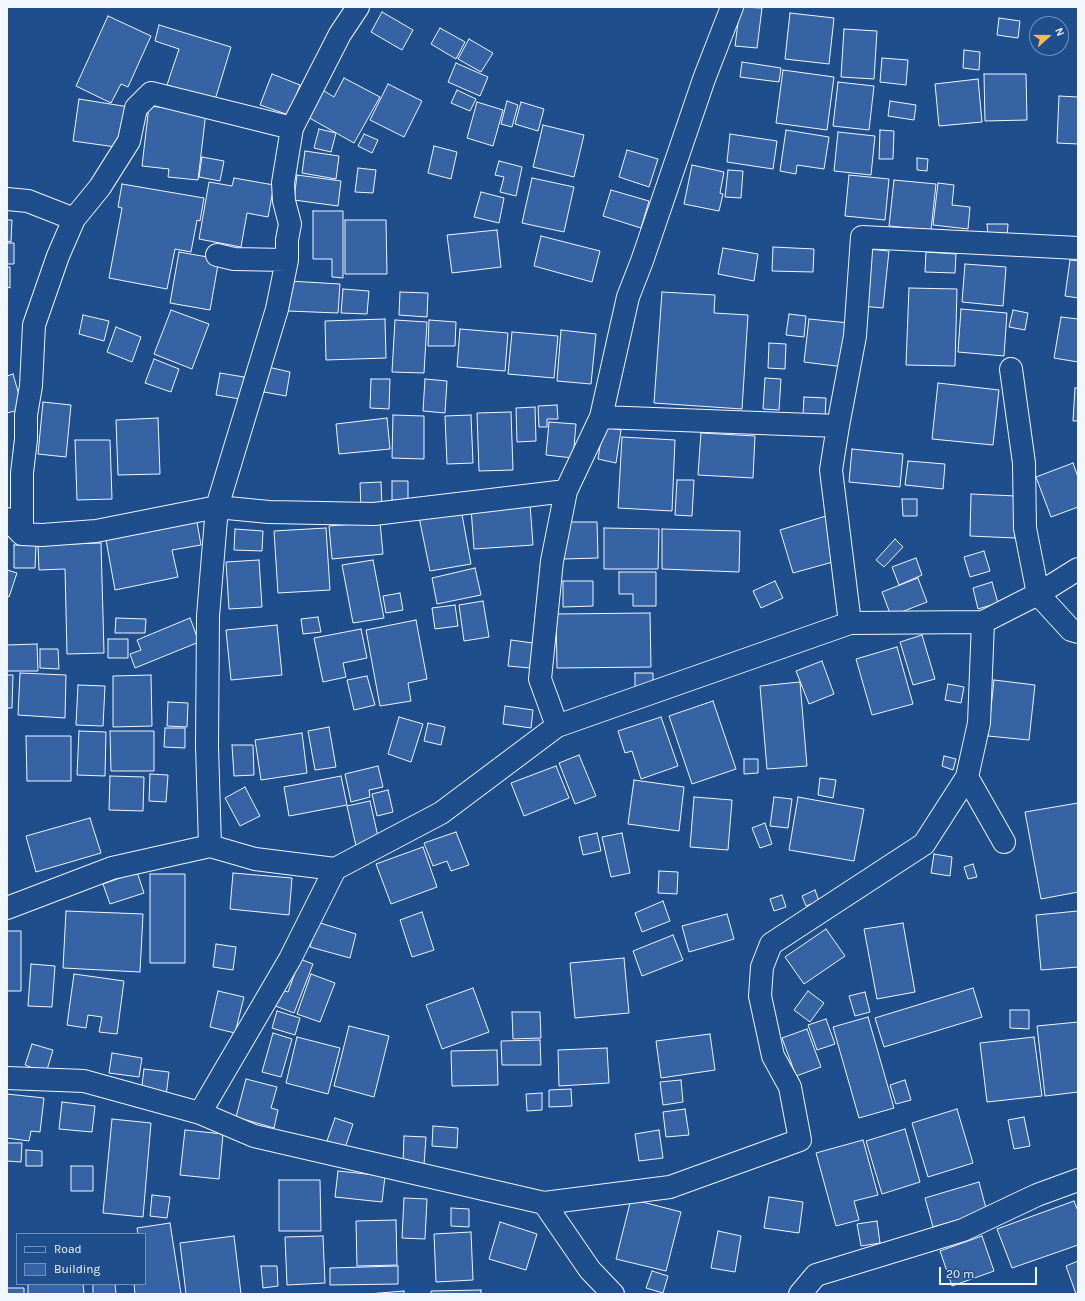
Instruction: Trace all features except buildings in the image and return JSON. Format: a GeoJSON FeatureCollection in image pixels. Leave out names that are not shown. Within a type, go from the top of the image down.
{"type":"FeatureCollection","features":[{"type":"Feature","properties":{"kind":"street"},"geometry":{"type":"LineString","coordinates":[[210,846],[207,746],[208,616],[217,507],[277,309],[287,260],[287,240],[290,224],[284,201],[283,183],[292,128],[340,34],[358,7]]}},
{"type":"Feature","properties":{"kind":"street"},"geometry":{"type":"LineString","coordinates":[[557,726],[540,678],[552,561],[566,491],[601,417],[628,297],[642,261],[704,78],[732,7]]}},
{"type":"Feature","properties":{"kind":"street"},"geometry":{"type":"LineString","coordinates":[[292,128],[151,93],[136,108],[129,141],[100,187],[74,219],[58,256],[34,325],[31,386],[26,415],[26,439],[14,527],[42,535],[96,531],[217,507],[269,512],[374,514],[566,491]]}},
{"type":"Feature","properties":{"kind":"street"},"geometry":{"type":"LineString","coordinates":[[7,199],[28,201],[74,219]]}},
{"type":"Feature","properties":{"kind":"street"},"geometry":{"type":"LineString","coordinates":[[850,623],[831,470],[855,336],[862,237],[1078,248]]}},
{"type":"Feature","properties":{"kind":"street"},"geometry":{"type":"LineString","coordinates":[[217,255],[234,259],[287,260]]}},
{"type":"Feature","properties":{"kind":"street"},"geometry":{"type":"LineString","coordinates":[[1011,369],[1024,463],[1025,528],[1038,594],[1071,630],[1078,632]]}},
{"type":"Feature","properties":{"kind":"street"},"geometry":{"type":"LineString","coordinates":[[601,417],[838,426]]}},
{"type":"Feature","properties":{"kind":"street"},"geometry":{"type":"LineString","coordinates":[[7,908],[112,868],[210,846],[255,859],[335,868],[441,813],[557,726],[850,623],[982,622],[1038,594],[1078,569]]}},
{"type":"Feature","properties":{"kind":"street"},"geometry":{"type":"LineString","coordinates":[[7,1078],[84,1081],[200,1113],[254,1136],[544,1203],[670,1187],[800,1140],[790,1087],[773,1056],[760,996],[762,967],[771,944],[924,844],[967,776],[979,723],[982,622]]}},
{"type":"Feature","properties":{"kind":"street"},"geometry":{"type":"LineString","coordinates":[[967,776],[1004,842]]}},
{"type":"Feature","properties":{"kind":"street"},"geometry":{"type":"LineString","coordinates":[[200,1113],[290,959],[335,868]]}},
{"type":"Feature","properties":{"kind":"street"},"geometry":{"type":"LineString","coordinates":[[800,1294],[816,1275],[962,1230],[1037,1195],[1078,1180]]}},
{"type":"Feature","properties":{"kind":"street"},"geometry":{"type":"LineString","coordinates":[[544,1203],[590,1270],[613,1294]]}}]}
